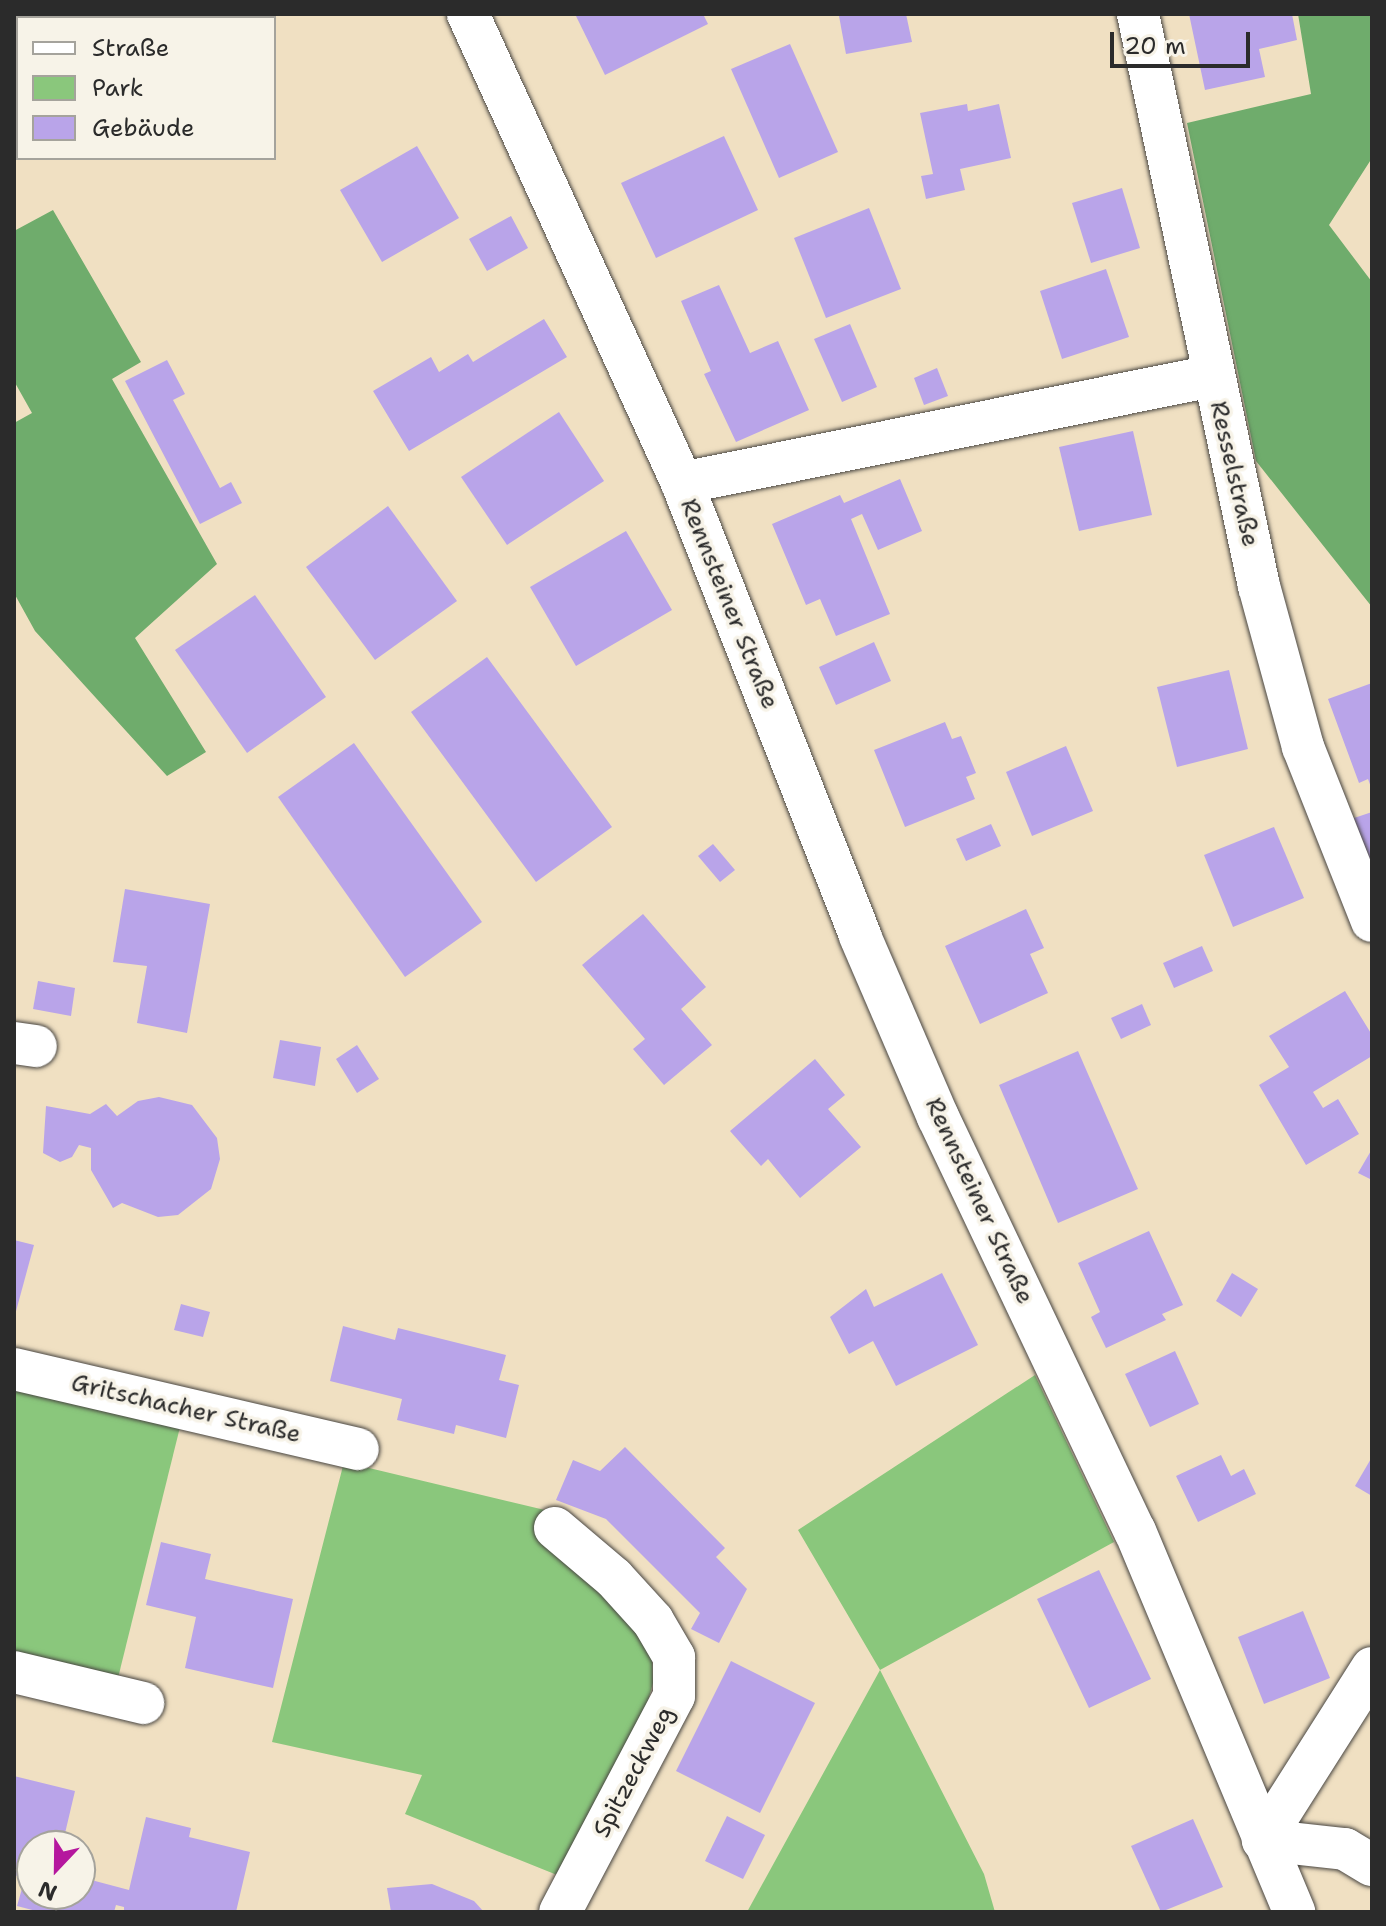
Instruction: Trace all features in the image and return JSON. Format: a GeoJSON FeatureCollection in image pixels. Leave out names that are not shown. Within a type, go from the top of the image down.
{"type":"FeatureCollection","features":[{"type":"Feature","properties":{"kind":"street","name":"Rennsteiner Straße"},"geometry":{"type":"LineString","coordinates":[[468,14],[682,483],[878,978],[938,1117],[1135,1531],[1294,1912]]}},
{"type":"Feature","properties":{"kind":"street","name":"Resselstraße"},"geometry":{"type":"LineString","coordinates":[[1138,14],[1212,376],[1259,586],[1303,747],[1372,921]]}},
{"type":"Feature","properties":{"kind":"street","name":"Rennsteiner Straße"},"geometry":{"type":"LineString","coordinates":[[682,483],[1212,376]]}},
{"type":"Feature","properties":{"kind":"street","name":"Gritschacher Straße"},"geometry":{"type":"LineString","coordinates":[[14,1369],[358,1449]]}},
{"type":"Feature","properties":{"kind":"street","name":"Spitzeckweg"},"geometry":{"type":"LineString","coordinates":[[555,1528],[614,1578],[653,1621],[674,1657],[674,1696],[560,1912]]}},
{"type":"Feature","properties":{"kind":"street"},"geometry":{"type":"LineString","coordinates":[[1372,1668],[1263,1840],[1345,1849],[1372,1865]]}},
{"type":"Feature","properties":{"kind":"street"},"geometry":{"type":"LineString","coordinates":[[14,1672],[143,1703]]}},
{"type":"Feature","properties":{"kind":"green space"},"geometry":{"type":"Polygon","coordinates":[[[1298,14],[1372,14],[1372,158],[1329,225],[1372,282],[1372,607],[1256,461],[1187,123],[1311,94],[1298,14]]]}},
{"type":"Feature","properties":{"kind":"green space"},"geometry":{"type":"Polygon","coordinates":[[[53,210],[141,362],[112,379],[217,564],[135,638],[206,752],[167,776],[35,631],[14,593],[14,423],[32,413],[14,381],[14,231],[53,210]]]}},
{"type":"Feature","properties":{"kind":"green space"},"geometry":{"type":"Polygon","coordinates":[[[1035,1375],[1114,1542],[880,1670],[798,1530],[1035,1375]]]}},
{"type":"Feature","properties":{"kind":"green space"},"geometry":{"type":"Polygon","coordinates":[[[14,1385],[181,1423],[118,1678],[14,1657],[14,1385]]]}},
{"type":"Feature","properties":{"kind":"green space"},"geometry":{"type":"Polygon","coordinates":[[[344,1462],[549,1511],[634,1622],[652,1656],[653,1683],[643,1719],[567,1879],[405,1814],[422,1775],[272,1742],[344,1462]]]}},
{"type":"Feature","properties":{"kind":"green space"},"geometry":{"type":"Polygon","coordinates":[[[880,1670],[984,1874],[995,1912],[747,1912],[880,1670]]]}},
{"type":"Feature","properties":{"kind":"building"},"geometry":{"type":"Polygon","coordinates":[[[249,14],[250,16],[148,16],[249,14]]]}},
{"type":"Feature","properties":{"kind":"building"},"geometry":{"type":"Polygon","coordinates":[[[575,14],[703,14],[708,24],[605,75],[575,14]]]}},
{"type":"Feature","properties":{"kind":"building"},"geometry":{"type":"Polygon","coordinates":[[[906,14],[912,42],[846,54],[839,16],[906,14]]]}},
{"type":"Feature","properties":{"kind":"building"},"geometry":{"type":"Polygon","coordinates":[[[1189,14],[1292,14],[1297,40],[1259,49],[1265,77],[1205,90],[1189,14]]]}},
{"type":"Feature","properties":{"kind":"building"},"geometry":{"type":"Polygon","coordinates":[[[790,44],[838,152],[779,178],[731,69],[790,44]]]}},
{"type":"Feature","properties":{"kind":"building"},"geometry":{"type":"Polygon","coordinates":[[[967,104],[968,111],[999,104],[1011,158],[960,169],[965,190],[926,199],[921,176],[933,174],[920,113],[967,104]]]}},
{"type":"Feature","properties":{"kind":"building"},"geometry":{"type":"Polygon","coordinates":[[[724,136],[758,210],[656,258],[621,183],[724,136]]]}},
{"type":"Feature","properties":{"kind":"building"},"geometry":{"type":"Polygon","coordinates":[[[417,146],[459,218],[382,262],[340,190],[417,146]]]}},
{"type":"Feature","properties":{"kind":"building"},"geometry":{"type":"Polygon","coordinates":[[[1122,188],[1140,248],[1091,263],[1072,203],[1122,188]]]}},
{"type":"Feature","properties":{"kind":"building"},"geometry":{"type":"Polygon","coordinates":[[[869,208],[901,289],[826,318],[794,238],[869,208]]]}},
{"type":"Feature","properties":{"kind":"building"},"geometry":{"type":"Polygon","coordinates":[[[511,216],[528,248],[487,271],[469,239],[511,216]]]}},
{"type":"Feature","properties":{"kind":"building"},"geometry":{"type":"Polygon","coordinates":[[[1106,269],[1129,337],[1062,359],[1040,291],[1106,269]]]}},
{"type":"Feature","properties":{"kind":"building"},"geometry":{"type":"Polygon","coordinates":[[[719,285],[750,353],[778,341],[809,410],[736,442],[704,374],[711,371],[681,301],[719,285]]]}},
{"type":"Feature","properties":{"kind":"building"},"geometry":{"type":"Polygon","coordinates":[[[544,319],[567,357],[409,451],[373,391],[431,357],[439,372],[468,354],[473,362],[544,319]]]}},
{"type":"Feature","properties":{"kind":"building"},"geometry":{"type":"Polygon","coordinates":[[[850,324],[877,387],[842,402],[814,339],[850,324]]]}},
{"type":"Feature","properties":{"kind":"building"},"geometry":{"type":"Polygon","coordinates":[[[167,360],[185,394],[173,400],[220,488],[231,482],[242,503],[200,524],[125,381],[167,360]]]}},
{"type":"Feature","properties":{"kind":"building"},"geometry":{"type":"Polygon","coordinates":[[[937,368],[948,396],[924,405],[914,378],[937,368]]]}},
{"type":"Feature","properties":{"kind":"building"},"geometry":{"type":"Polygon","coordinates":[[[559,412],[604,481],[507,545],[461,477],[559,412]]]}},
{"type":"Feature","properties":{"kind":"building"},"geometry":{"type":"Polygon","coordinates":[[[1133,431],[1152,515],[1079,531],[1059,447],[1133,431]]]}},
{"type":"Feature","properties":{"kind":"building"},"geometry":{"type":"Polygon","coordinates":[[[900,479],[922,531],[878,550],[862,514],[851,519],[890,614],[836,636],[820,599],[806,605],[772,524],[840,495],[844,503],[900,479]]]}},
{"type":"Feature","properties":{"kind":"building"},"geometry":{"type":"Polygon","coordinates":[[[388,506],[457,601],[375,660],[306,567],[388,506]]]}},
{"type":"Feature","properties":{"kind":"building"},"geometry":{"type":"Polygon","coordinates":[[[626,531],[672,610],[576,666],[530,587],[626,531]]]}},
{"type":"Feature","properties":{"kind":"building"},"geometry":{"type":"Polygon","coordinates":[[[255,595],[326,697],[247,753],[175,650],[255,595]]]}},
{"type":"Feature","properties":{"kind":"building"},"geometry":{"type":"Polygon","coordinates":[[[874,642],[891,681],[836,705],[819,667],[874,642]]]}},
{"type":"Feature","properties":{"kind":"building"},"geometry":{"type":"Polygon","coordinates":[[[487,657],[612,827],[536,882],[411,712],[487,657]]]}},
{"type":"Feature","properties":{"kind":"building"},"geometry":{"type":"Polygon","coordinates":[[[1229,670],[1248,749],[1177,767],[1157,687],[1229,670]]]}},
{"type":"Feature","properties":{"kind":"building"},"geometry":{"type":"Polygon","coordinates":[[[1372,683],[1372,790],[1368,779],[1359,783],[1328,699],[1372,683]]]}},
{"type":"Feature","properties":{"kind":"building"},"geometry":{"type":"Polygon","coordinates":[[[945,722],[952,739],[961,736],[976,773],[966,777],[975,799],[905,827],[874,750],[945,722]]]}},
{"type":"Feature","properties":{"kind":"building"},"geometry":{"type":"Polygon","coordinates":[[[354,743],[482,922],[405,977],[278,797],[354,743]]]}},
{"type":"Feature","properties":{"kind":"building"},"geometry":{"type":"Polygon","coordinates":[[[1066,746],[1093,811],[1032,836],[1006,772],[1066,746]]]}},
{"type":"Feature","properties":{"kind":"building"},"geometry":{"type":"Polygon","coordinates":[[[1372,812],[1372,858],[1368,859],[1354,818],[1372,812]]]}},
{"type":"Feature","properties":{"kind":"building"},"geometry":{"type":"Polygon","coordinates":[[[991,824],[1001,846],[966,861],[956,839],[991,824]]]}},
{"type":"Feature","properties":{"kind":"building"},"geometry":{"type":"Polygon","coordinates":[[[1274,827],[1304,898],[1233,927],[1204,855],[1274,827]]]}},
{"type":"Feature","properties":{"kind":"building"},"geometry":{"type":"Polygon","coordinates":[[[713,844],[735,870],[720,882],[698,856],[713,844]]]}},
{"type":"Feature","properties":{"kind":"building"},"geometry":{"type":"Polygon","coordinates":[[[125,889],[210,904],[187,1033],[137,1023],[147,966],[113,962],[125,889]]]}},
{"type":"Feature","properties":{"kind":"building"},"geometry":{"type":"Polygon","coordinates":[[[1026,909],[1044,948],[1030,954],[1048,993],[980,1024],[945,946],[1026,909]]]}},
{"type":"Feature","properties":{"kind":"building"},"geometry":{"type":"Polygon","coordinates":[[[643,914],[706,987],[681,1009],[712,1045],[664,1085],[633,1049],[645,1039],[582,965],[643,914]]]}},
{"type":"Feature","properties":{"kind":"building"},"geometry":{"type":"Polygon","coordinates":[[[1202,946],[1213,971],[1174,988],[1163,963],[1202,946]]]}},
{"type":"Feature","properties":{"kind":"building"},"geometry":{"type":"Polygon","coordinates":[[[38,981],[75,988],[71,1016],[33,1009],[38,981]]]}},
{"type":"Feature","properties":{"kind":"building"},"geometry":{"type":"Polygon","coordinates":[[[1345,991],[1372,1035],[1372,1056],[1313,1092],[1323,1108],[1338,1099],[1359,1134],[1306,1165],[1259,1085],[1289,1067],[1269,1036],[1345,991]]]}},
{"type":"Feature","properties":{"kind":"building"},"geometry":{"type":"Polygon","coordinates":[[[1142,1004],[1151,1025],[1121,1039],[1111,1018],[1142,1004]]]}},
{"type":"Feature","properties":{"kind":"building"},"geometry":{"type":"Polygon","coordinates":[[[280,1040],[321,1047],[315,1086],[273,1078],[280,1040]]]}},
{"type":"Feature","properties":{"kind":"building"},"geometry":{"type":"Polygon","coordinates":[[[357,1045],[379,1079],[357,1093],[336,1059],[357,1045]]]}},
{"type":"Feature","properties":{"kind":"building"},"geometry":{"type":"Polygon","coordinates":[[[1078,1051],[1138,1189],[1058,1223],[999,1085],[1078,1051]]]}},
{"type":"Feature","properties":{"kind":"building"},"geometry":{"type":"Polygon","coordinates":[[[815,1059],[845,1095],[828,1109],[861,1147],[800,1198],[768,1159],[761,1166],[730,1131],[815,1059]]]}},
{"type":"Feature","properties":{"kind":"building"},"geometry":{"type":"Polygon","coordinates":[[[159,1097],[192,1105],[217,1138],[220,1159],[211,1189],[178,1215],[158,1217],[122,1203],[113,1208],[91,1170],[91,1148],[79,1145],[72,1157],[60,1162],[43,1153],[46,1106],[90,1114],[106,1104],[117,1116],[138,1101],[159,1097]]]}},
{"type":"Feature","properties":{"kind":"building"},"geometry":{"type":"Polygon","coordinates":[[[1372,1149],[1372,1180],[1358,1173],[1372,1149]]]}},
{"type":"Feature","properties":{"kind":"building"},"geometry":{"type":"Polygon","coordinates":[[[1149,1231],[1183,1305],[1162,1314],[1166,1320],[1106,1348],[1091,1317],[1100,1312],[1078,1263],[1149,1231]]]}},
{"type":"Feature","properties":{"kind":"building"},"geometry":{"type":"Polygon","coordinates":[[[14,1240],[34,1245],[15,1315],[14,1315],[14,1240]]]}},
{"type":"Feature","properties":{"kind":"building"},"geometry":{"type":"Polygon","coordinates":[[[942,1273],[978,1345],[896,1386],[873,1341],[849,1354],[830,1317],[866,1289],[874,1307],[942,1273]]]}},
{"type":"Feature","properties":{"kind":"building"},"geometry":{"type":"Polygon","coordinates":[[[1232,1273],[1258,1289],[1241,1317],[1216,1301],[1232,1273]]]}},
{"type":"Feature","properties":{"kind":"building"},"geometry":{"type":"Polygon","coordinates":[[[181,1304],[210,1312],[203,1337],[174,1330],[181,1304]]]}},
{"type":"Feature","properties":{"kind":"building"},"geometry":{"type":"Polygon","coordinates":[[[343,1326],[395,1340],[398,1328],[506,1355],[499,1380],[519,1385],[506,1438],[456,1425],[454,1434],[397,1420],[402,1399],[330,1381],[343,1326]]]}},
{"type":"Feature","properties":{"kind":"building"},"geometry":{"type":"Polygon","coordinates":[[[1175,1351],[1199,1404],[1150,1427],[1125,1374],[1175,1351]]]}},
{"type":"Feature","properties":{"kind":"building"},"geometry":{"type":"Polygon","coordinates":[[[625,1447],[725,1548],[716,1557],[747,1589],[719,1643],[691,1629],[700,1613],[606,1519],[556,1500],[573,1460],[600,1471],[625,1447]]]}},
{"type":"Feature","properties":{"kind":"building"},"geometry":{"type":"Polygon","coordinates":[[[1221,1455],[1231,1476],[1244,1469],[1256,1494],[1198,1522],[1176,1476],[1221,1455]]]}},
{"type":"Feature","properties":{"kind":"building"},"geometry":{"type":"Polygon","coordinates":[[[1372,1457],[1372,1496],[1355,1486],[1372,1457]]]}},
{"type":"Feature","properties":{"kind":"building"},"geometry":{"type":"Polygon","coordinates":[[[161,1542],[211,1554],[205,1579],[293,1599],[273,1688],[185,1668],[196,1617],[146,1605],[161,1542]]]}},
{"type":"Feature","properties":{"kind":"building"},"geometry":{"type":"Polygon","coordinates":[[[1099,1570],[1151,1679],[1089,1708],[1037,1599],[1099,1570]]]}},
{"type":"Feature","properties":{"kind":"building"},"geometry":{"type":"Polygon","coordinates":[[[1303,1611],[1330,1678],[1264,1704],[1238,1637],[1303,1611]]]}},
{"type":"Feature","properties":{"kind":"building"},"geometry":{"type":"Polygon","coordinates":[[[731,1661],[815,1703],[760,1813],[676,1771],[731,1661]]]}},
{"type":"Feature","properties":{"kind":"building"},"geometry":{"type":"Polygon","coordinates":[[[14,1776],[75,1791],[66,1830],[16,1830],[14,1875],[14,1776]]]}},
{"type":"Feature","properties":{"kind":"building"},"geometry":{"type":"Polygon","coordinates":[[[727,1816],[765,1835],[743,1879],[705,1861],[727,1816]]]}},
{"type":"Feature","properties":{"kind":"building"},"geometry":{"type":"Polygon","coordinates":[[[146,1817],[191,1828],[189,1837],[250,1852],[236,1912],[124,1912],[124,1907],[116,1905],[114,1912],[32,1910],[96,1910],[96,1881],[129,1890],[146,1817]]]}},
{"type":"Feature","properties":{"kind":"building"},"geometry":{"type":"Polygon","coordinates":[[[1193,1819],[1223,1887],[1161,1912],[1131,1846],[1193,1819]]]}},
{"type":"Feature","properties":{"kind":"building"},"geometry":{"type":"Polygon","coordinates":[[[432,1884],[474,1901],[484,1912],[391,1912],[387,1888],[432,1884]]]}}]}
